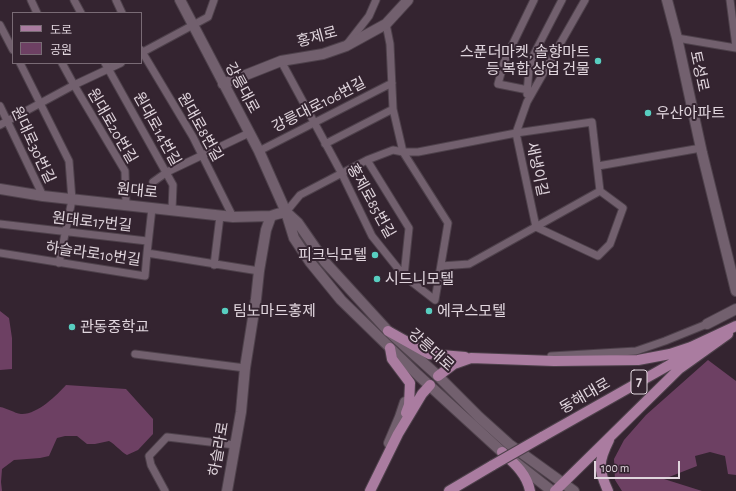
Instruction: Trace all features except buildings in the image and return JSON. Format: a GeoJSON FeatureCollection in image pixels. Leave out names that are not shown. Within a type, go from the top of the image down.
{"type":"FeatureCollection","features":[{"type":"Feature","properties":{"kind":"main road"},"geometry":{"type":"LineString","coordinates":[[388,331],[429,354],[471,358],[554,361],[638,360],[670,354],[691,347],[736,327]]}},
{"type":"Feature","properties":{"kind":"main road"},"geometry":{"type":"LineString","coordinates":[[556,488],[678,369],[736,327]]}},
{"type":"Feature","properties":{"kind":"main road","name":"동해대로"},"geometry":{"type":"LineString","coordinates":[[449,491],[736,327]]}},
{"type":"Feature","properties":{"kind":"main road"},"geometry":{"type":"LineString","coordinates":[[370,491],[410,406],[410,383],[392,359],[390,348]]}},
{"type":"Feature","properties":{"kind":"main road"},"geometry":{"type":"LineString","coordinates":[[438,376],[454,364],[471,358]]}},
{"type":"Feature","properties":{"kind":"main road"},"geometry":{"type":"LineString","coordinates":[[398,434],[422,394],[430,385]]}},
{"type":"Feature","properties":{"kind":"main road"},"geometry":{"type":"LineString","coordinates":[[608,491],[602,476],[600,463],[612,433]]}},
{"type":"Feature","properties":{"kind":"main road"},"geometry":{"type":"LineString","coordinates":[[502,452],[517,466],[526,480],[530,491]]}},
{"type":"Feature","properties":{"kind":"street"},"geometry":{"type":"LineString","coordinates":[[31,0],[37,12]]}},
{"type":"Feature","properties":{"kind":"street"},"geometry":{"type":"LineString","coordinates":[[74,0],[80,12]]}},
{"type":"Feature","properties":{"kind":"street"},"geometry":{"type":"LineString","coordinates":[[116,0],[122,12]]}},
{"type":"Feature","properties":{"kind":"street","name":"강릉대로"},"geometry":{"type":"LineString","coordinates":[[180,0],[258,151],[286,212],[294,238],[310,262],[341,300],[471,425],[502,452],[556,488],[574,491]]}},
{"type":"Feature","properties":{"kind":"street"},"geometry":{"type":"LineString","coordinates":[[142,52],[208,17],[214,0]]}},
{"type":"Feature","properties":{"kind":"street"},"geometry":{"type":"LineString","coordinates":[[346,46],[369,16],[376,0]]}},
{"type":"Feature","properties":{"kind":"street","name":"홍제로"},"geometry":{"type":"LineString","coordinates":[[223,84],[281,61],[323,54],[346,46],[386,24],[408,0]]}},
{"type":"Feature","properties":{"kind":"street"},"geometry":{"type":"LineString","coordinates":[[528,90],[498,84],[504,62],[534,0]]}},
{"type":"Feature","properties":{"kind":"street"},"geometry":{"type":"LineString","coordinates":[[527,102],[529,69],[533,56],[562,0]]}},
{"type":"Feature","properties":{"kind":"street","name":"새냉이길"},"geometry":{"type":"LineString","coordinates":[[536,227],[516,133],[527,102],[585,0]]}},
{"type":"Feature","properties":{"kind":"street","name":"토성로"},"geometry":{"type":"LineString","coordinates":[[667,0],[677,38],[701,148],[733,265],[736,291]]}},
{"type":"Feature","properties":{"kind":"street"},"geometry":{"type":"LineString","coordinates":[[677,38],[736,47],[730,0]]}},
{"type":"Feature","properties":{"kind":"street"},"geometry":{"type":"LineString","coordinates":[[386,24],[390,44],[393,109],[403,152],[448,223],[441,266],[469,264],[600,191]]}},
{"type":"Feature","properties":{"kind":"street"},"geometry":{"type":"LineString","coordinates":[[0,25],[12,48]]}},
{"type":"Feature","properties":{"kind":"street","name":"원대로8번길"},"geometry":{"type":"LineString","coordinates":[[142,52],[193,138],[233,217]]}},
{"type":"Feature","properties":{"kind":"street","name":"홍제로85번길"},"geometry":{"type":"LineString","coordinates":[[281,61],[342,174],[372,236],[404,276],[435,300],[441,266]]}},
{"type":"Feature","properties":{"kind":"street"},"geometry":{"type":"LineString","coordinates":[[20,64],[69,161],[72,200],[59,263]]}},
{"type":"Feature","properties":{"kind":"street","name":"원대로20번길"},"geometry":{"type":"LineString","coordinates":[[63,64],[125,171],[126,205]]}},
{"type":"Feature","properties":{"kind":"street"},"geometry":{"type":"LineString","coordinates":[[0,125],[74,86],[107,66]]}},
{"type":"Feature","properties":{"kind":"street","name":"원대로14번길"},"geometry":{"type":"LineString","coordinates":[[107,66],[173,185],[172,210]]}},
{"type":"Feature","properties":{"kind":"street","name":"강릉대로106번길"},"geometry":{"type":"LineString","coordinates":[[258,151],[392,83]]}},
{"type":"Feature","properties":{"kind":"street","name":"원대로30번길"},"geometry":{"type":"LineString","coordinates":[[0,106],[43,196]]}},
{"type":"Feature","properties":{"kind":"street"},"geometry":{"type":"LineString","coordinates":[[325,144],[393,109]]}},
{"type":"Feature","properties":{"kind":"street"},"geometry":{"type":"LineString","coordinates":[[286,212],[300,195],[367,160],[393,150],[418,152],[516,133],[592,122],[600,191],[623,208],[610,244],[598,256],[536,227]]}},
{"type":"Feature","properties":{"kind":"street"},"geometry":{"type":"LineString","coordinates":[[153,182],[167,172],[249,133]]}},
{"type":"Feature","properties":{"kind":"street"},"geometry":{"type":"LineString","coordinates":[[598,166],[701,148]]}},
{"type":"Feature","properties":{"kind":"street"},"geometry":{"type":"LineString","coordinates":[[367,160],[409,228],[404,276]]}},
{"type":"Feature","properties":{"kind":"street","name":"원대로"},"geometry":{"type":"LineString","coordinates":[[0,190],[72,200],[220,216],[271,216],[286,212]]}},
{"type":"Feature","properties":{"kind":"street","name":"원대로17번길"},"geometry":{"type":"LineString","coordinates":[[0,224],[147,241],[152,208]]}},
{"type":"Feature","properties":{"kind":"street","name":"강릉대로"},"geometry":{"type":"LineString","coordinates":[[286,212],[298,223],[325,262],[388,331],[438,376],[479,417],[556,488]]}},
{"type":"Feature","properties":{"kind":"street"},"geometry":{"type":"LineString","coordinates":[[214,265],[220,216]]}},
{"type":"Feature","properties":{"kind":"street","name":"하슬라로"},"geometry":{"type":"LineString","coordinates":[[226,491],[241,412],[245,368],[259,271],[266,230],[271,216]]}},
{"type":"Feature","properties":{"kind":"street"},"geometry":{"type":"LineString","coordinates":[[147,241],[147,253]]}},
{"type":"Feature","properties":{"kind":"street","name":"하슬라로10번길"},"geometry":{"type":"LineString","coordinates":[[0,253],[145,276],[147,253],[214,265],[259,271]]}},
{"type":"Feature","properties":{"kind":"street"},"geometry":{"type":"LineString","coordinates":[[435,355],[556,356],[636,351],[665,342],[707,324],[736,309]]}},
{"type":"Feature","properties":{"kind":"street"},"geometry":{"type":"LineString","coordinates":[[135,354],[245,368]]}},
{"type":"Feature","properties":{"kind":"street"},"geometry":{"type":"LineString","coordinates":[[430,385],[438,376]]}},
{"type":"Feature","properties":{"kind":"street"},"geometry":{"type":"LineString","coordinates":[[370,491],[400,417],[408,380]]}},
{"type":"Feature","properties":{"kind":"street"},"geometry":{"type":"LineString","coordinates":[[165,491],[151,465],[149,456],[167,437],[235,445]]}},
{"type":"Feature","properties":{"kind":"green space"},"geometry":{"type":"Polygon","coordinates":[[[0,311],[9,318],[12,338],[12,369],[0,370],[0,311]]]}},
{"type":"Feature","properties":{"kind":"green space"},"geometry":{"type":"Polygon","coordinates":[[[708,360],[736,381],[736,475],[728,474],[725,456],[710,452],[695,456],[697,466],[664,479],[702,491],[622,491],[615,480],[614,459],[624,440],[646,415],[708,360]]]}},
{"type":"Feature","properties":{"kind":"green space"},"geometry":{"type":"Polygon","coordinates":[[[66,385],[126,389],[153,419],[153,434],[138,450],[127,455],[109,441],[87,444],[77,436],[57,438],[49,456],[14,460],[2,469],[2,491],[0,491],[0,407],[21,414],[34,411],[46,404],[66,385]]]}},
{"type":"Feature","properties":{"kind":"place","name":"스푼더마켓, 솔향마트 등 복합 상업 건물"},"geometry":{"type":"Point","coordinates":[598,61]}},
{"type":"Feature","properties":{"kind":"place","name":"우산아파트"},"geometry":{"type":"Point","coordinates":[648,113]}},
{"type":"Feature","properties":{"kind":"place","name":"피크닉모텔"},"geometry":{"type":"Point","coordinates":[375,255]}},
{"type":"Feature","properties":{"kind":"place","name":"시드니모텔"},"geometry":{"type":"Point","coordinates":[377,279]}},
{"type":"Feature","properties":{"kind":"place","name":"팀노마드홍제"},"geometry":{"type":"Point","coordinates":[225,311]}},
{"type":"Feature","properties":{"kind":"place","name":"에쿠스모텔"},"geometry":{"type":"Point","coordinates":[429,311]}},
{"type":"Feature","properties":{"kind":"place","name":"관동중학교"},"geometry":{"type":"Point","coordinates":[72,327]}}]}
